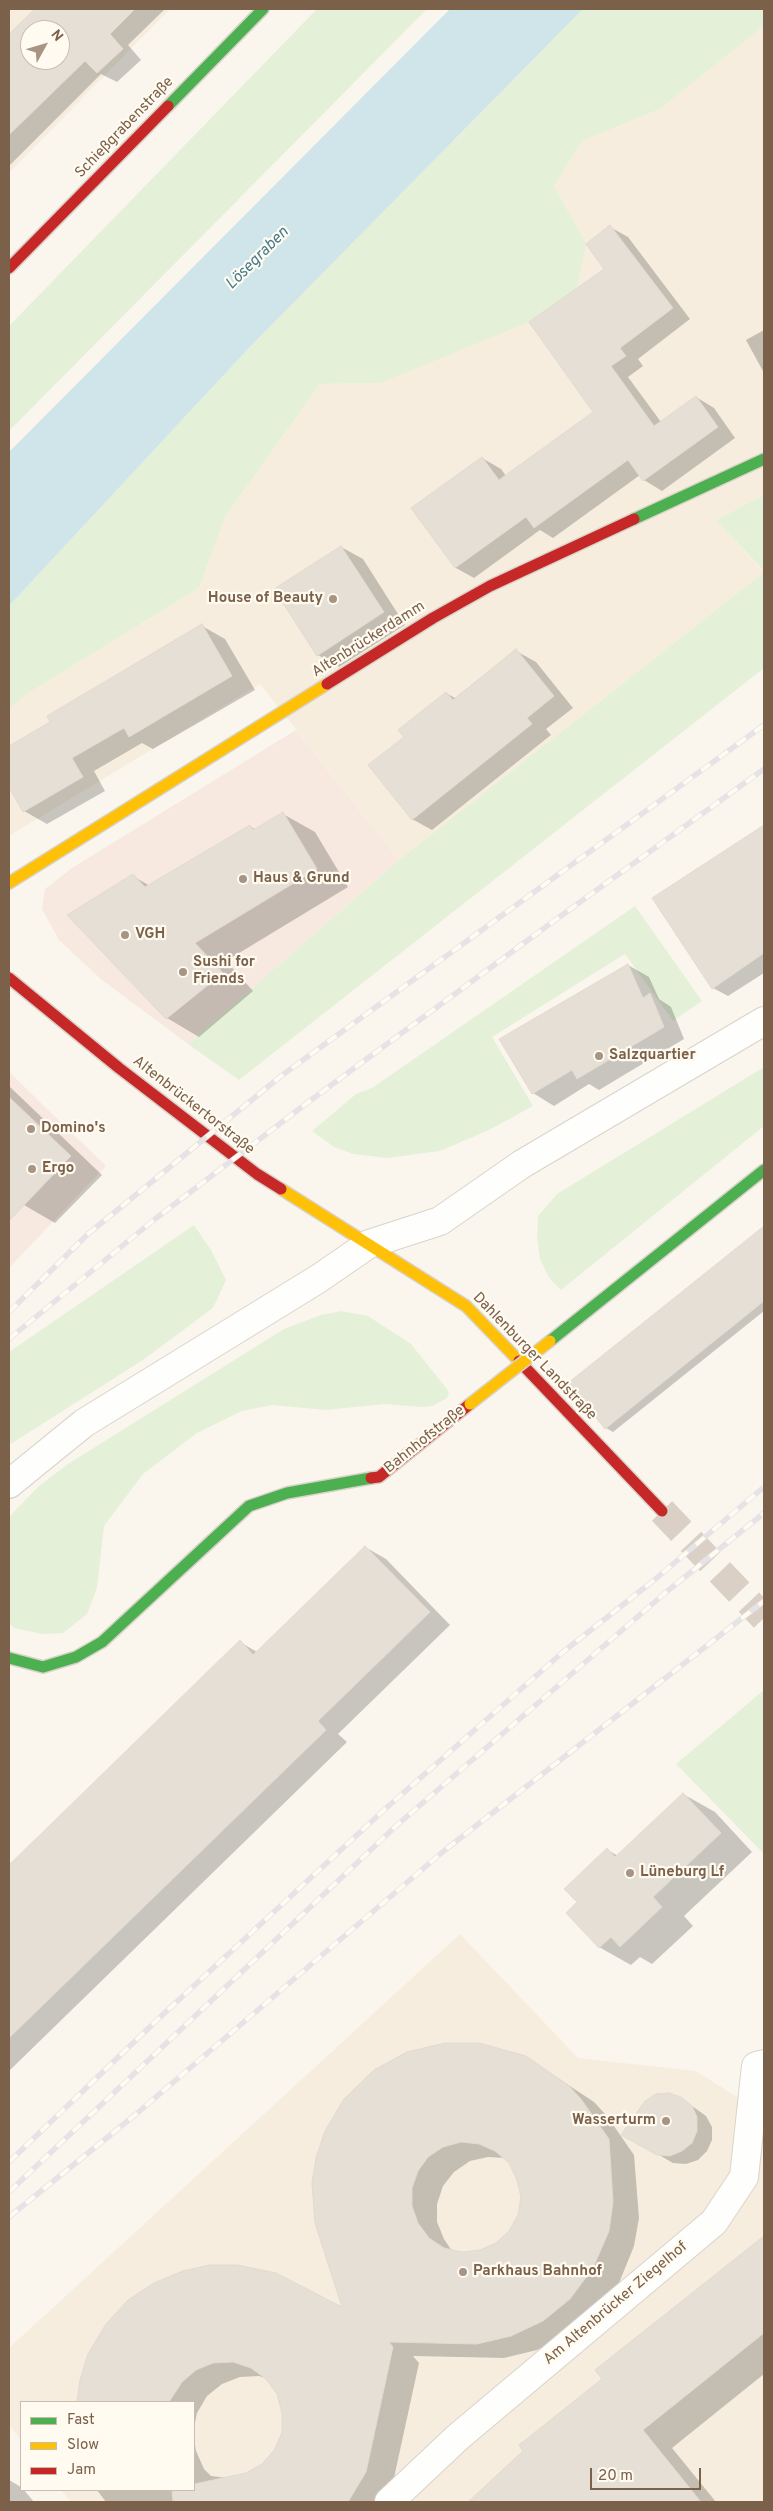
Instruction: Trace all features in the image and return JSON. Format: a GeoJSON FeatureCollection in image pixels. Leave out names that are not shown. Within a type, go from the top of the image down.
{"type":"FeatureCollection","features":[{"type":"Feature","properties":{"kind":"street","name":"Schießgrabenstraße"},"geometry":{"type":"LineString","coordinates":[[9,268],[263,9]]}},
{"type":"Feature","properties":{"kind":"street","name":"Altenbrückerdamm"},"geometry":{"type":"LineString","coordinates":[[9,883],[441,613],[490,586],[764,459]]}},
{"type":"Feature","properties":{"kind":"street","name":"Altenbrückertorstraße"},"geometry":{"type":"LineString","coordinates":[[9,978],[119,1068],[257,1174],[369,1244]]}},
{"type":"Feature","properties":{"kind":"street"},"geometry":{"type":"LineString","coordinates":[[9,1484],[84,1423],[318,1279],[369,1244],[440,1220],[522,1164],[764,1021]]}},
{"type":"Feature","properties":{"kind":"street","name":"Bahnhofstraße"},"geometry":{"type":"LineString","coordinates":[[9,1658],[42,1667],[76,1658],[102,1642],[249,1506],[266,1498],[287,1493],[379,1477],[764,1170]]}},
{"type":"Feature","properties":{"kind":"street","name":"Dahlenburger Landstraße"},"geometry":{"type":"LineString","coordinates":[[369,1244],[466,1306],[662,1511]]}},
{"type":"Feature","properties":{"kind":"street","name":"Am Altenbrücker Ziegelhof"},"geometry":{"type":"LineString","coordinates":[[389,2502],[458,2437],[714,2222],[744,2177],[756,2066],[764,2064]]}},
{"type":"Feature","properties":{"kind":"shaded area"},"geometry":{"type":"Polygon","coordinates":[[[9,9],[170,9],[9,173],[9,9]]]}},
{"type":"Feature","properties":{"kind":"shaded area"},"geometry":{"type":"Polygon","coordinates":[[[764,26],[764,495],[716,520],[764,572],[399,860],[260,684],[9,836],[9,709],[27,694],[199,588],[225,517],[320,384],[380,383],[585,244],[554,186],[582,141],[660,109],[764,26]]]}},
{"type":"Feature","properties":{"kind":"shaded area"},"geometry":{"type":"Polygon","coordinates":[[[296,730],[399,860],[188,1044],[102,980],[59,940],[42,909],[45,889],[72,868],[296,730]]]}},
{"type":"Feature","properties":{"kind":"shaded area"},"geometry":{"type":"Polygon","coordinates":[[[9,1072],[106,1166],[9,1268],[9,1072]]]}},
{"type":"Feature","properties":{"kind":"shaded area"},"geometry":{"type":"Polygon","coordinates":[[[460,1934],[578,2058],[696,2071],[764,2114],[764,2502],[71,2502],[62,2491],[195,2491],[195,2401],[20,2401],[20,2439],[9,2425],[9,2348],[460,1934]]]}},
{"type":"Feature","properties":{"kind":"green space"},"geometry":{"type":"Polygon","coordinates":[[[317,9],[427,9],[9,431],[9,326],[317,9]]]}},
{"type":"Feature","properties":{"kind":"green space"},"geometry":{"type":"Polygon","coordinates":[[[583,9],[764,9],[764,26],[660,109],[582,141],[554,186],[586,244],[577,288],[529,322],[380,383],[320,384],[225,517],[199,588],[27,694],[9,709],[9,606],[247,350],[583,9]]]}},
{"type":"Feature","properties":{"kind":"green space"},"geometry":{"type":"Polygon","coordinates":[[[764,495],[764,571],[716,520],[764,495]]]}},
{"type":"Feature","properties":{"kind":"green space"},"geometry":{"type":"Polygon","coordinates":[[[764,572],[764,668],[239,1080],[188,1044],[399,860],[764,572]]]}},
{"type":"Feature","properties":{"kind":"green space"},"geometry":{"type":"Polygon","coordinates":[[[635,906],[702,1001],[673,1021],[625,954],[492,1037],[533,1106],[489,1130],[440,1151],[387,1158],[353,1154],[334,1147],[312,1131],[356,1094],[372,1088],[635,906]]]}},
{"type":"Feature","properties":{"kind":"green space"},"geometry":{"type":"Polygon","coordinates":[[[764,1067],[764,1126],[561,1290],[550,1279],[540,1259],[537,1237],[538,1216],[557,1194],[764,1067]]]}},
{"type":"Feature","properties":{"kind":"green space"},"geometry":{"type":"Polygon","coordinates":[[[194,1225],[211,1250],[226,1280],[213,1308],[143,1360],[9,1445],[9,1352],[194,1225]]]}},
{"type":"Feature","properties":{"kind":"green space"},"geometry":{"type":"Polygon","coordinates":[[[341,1311],[368,1316],[411,1344],[449,1392],[447,1398],[433,1406],[422,1407],[385,1404],[326,1410],[272,1405],[242,1411],[197,1433],[143,1474],[104,1526],[97,1588],[87,1614],[63,1633],[42,1634],[14,1628],[9,1623],[9,1517],[39,1486],[68,1464],[284,1329],[321,1315],[341,1311]]]}},
{"type":"Feature","properties":{"kind":"green space"},"geometry":{"type":"Polygon","coordinates":[[[764,1690],[764,1854],[676,1764],[764,1690]]]}},
{"type":"Feature","properties":{"kind":"water","name":"Lösegraben"},"geometry":{"type":"Polygon","coordinates":[[[450,9],[583,9],[247,350],[9,606],[9,452],[450,9]]]}},
{"type":"Feature","properties":{"kind":"building"},"geometry":{"type":"Polygon","coordinates":[[[35,9],[135,9],[110,34],[123,49],[97,73],[85,61],[9,135],[9,34],[20,23],[20,70],[70,70],[70,20],[24,20],[35,9]]]}},
{"type":"Feature","properties":{"kind":"building"},"geometry":{"type":"Polygon","coordinates":[[[610,225],[673,308],[620,348],[626,356],[611,366],[654,426],[696,396],[718,427],[643,481],[628,460],[534,528],[526,517],[455,568],[411,508],[482,457],[499,480],[593,412],[529,322],[604,269],[586,244],[610,225]]]}},
{"type":"Feature","properties":{"kind":"building"},"geometry":{"type":"Polygon","coordinates":[[[341,546],[384,612],[317,656],[274,589],[341,546]]]}},
{"type":"Feature","properties":{"kind":"building"},"geometry":{"type":"Polygon","coordinates":[[[202,624],[232,676],[129,737],[124,728],[72,758],[83,777],[23,812],[9,787],[9,746],[50,722],[47,716],[202,624]]]}},
{"type":"Feature","properties":{"kind":"building"},"geometry":{"type":"Polygon","coordinates":[[[516,649],[554,696],[527,718],[532,724],[412,820],[368,765],[404,737],[398,730],[446,692],[453,700],[516,649]]]}},
{"type":"Feature","properties":{"kind":"building"},"geometry":{"type":"Polygon","coordinates":[[[283,812],[317,869],[195,943],[223,973],[166,1019],[67,915],[133,874],[145,887],[250,825],[253,830],[283,812]]]}},
{"type":"Feature","properties":{"kind":"building"},"geometry":{"type":"Polygon","coordinates":[[[764,825],[764,953],[712,989],[652,898],[764,825]]]}},
{"type":"Feature","properties":{"kind":"building"},"geometry":{"type":"Polygon","coordinates":[[[628,964],[643,998],[650,993],[664,1027],[577,1079],[572,1070],[532,1094],[499,1039],[628,964]]]}},
{"type":"Feature","properties":{"kind":"building"},"geometry":{"type":"Polygon","coordinates":[[[9,1097],[71,1156],[9,1221],[9,1097]]]}},
{"type":"Feature","properties":{"kind":"building"},"geometry":{"type":"Polygon","coordinates":[[[764,1226],[764,1301],[605,1429],[568,1383],[764,1226]]]}},
{"type":"Feature","properties":{"kind":"building"},"geometry":{"type":"Polygon","coordinates":[[[365,1546],[430,1612],[318,1721],[326,1730],[9,2038],[9,1865],[240,1640],[253,1655],[365,1546]]]}},
{"type":"Feature","properties":{"kind":"building","name":"Lüneburg Lf"},"geometry":{"type":"Polygon","coordinates":[[[683,1793],[721,1833],[653,1897],[662,1907],[620,1947],[611,1937],[599,1948],[566,1913],[577,1902],[564,1889],[607,1848],[615,1857],[683,1793]]]}},
{"type":"Feature","properties":{"kind":"building","name":"Parkhaus Bahnhof"},"geometry":{"type":"Polygon","coordinates":[[[445,2043],[479,2043],[526,2056],[569,2086],[581,2099],[609,2139],[613,2202],[609,2231],[593,2268],[570,2299],[543,2321],[511,2336],[477,2344],[389,2342],[393,2347],[366,2472],[348,2502],[173,2502],[172,2491],[195,2491],[195,2484],[246,2473],[262,2464],[275,2449],[282,2432],[282,2413],[277,2394],[266,2379],[251,2368],[233,2362],[213,2363],[196,2370],[182,2382],[170,2401],[77,2401],[80,2380],[88,2354],[106,2324],[128,2300],[154,2283],[183,2271],[210,2265],[237,2265],[276,2273],[342,2307],[315,2223],[312,2183],[316,2158],[325,2131],[344,2099],[374,2070],[407,2052],[445,2043]],[[461,2142],[443,2147],[428,2157],[418,2171],[412,2188],[412,2206],[418,2223],[429,2238],[444,2248],[462,2252],[480,2250],[496,2243],[509,2231],[518,2215],[521,2197],[517,2180],[509,2163],[495,2151],[479,2144],[461,2142]]]}},
{"type":"Feature","properties":{"kind":"building","name":"Wasserturm"},"geometry":{"type":"Polygon","coordinates":[[[669,2093],[681,2097],[692,2106],[697,2117],[697,2131],[692,2143],[682,2151],[670,2156],[657,2155],[621,2135],[645,2101],[656,2094],[669,2093]]]}},
{"type":"Feature","properties":{"kind":"building"},"geometry":{"type":"Polygon","coordinates":[[[764,2236],[764,2333],[643,2430],[701,2502],[468,2502],[523,2451],[519,2445],[602,2379],[595,2370],[764,2236]]]}},
{"type":"Feature","properties":{"kind":"tunnel"},"geometry":{"type":"LineString","coordinates":[[662,1511],[764,1618]]}},
{"type":"Feature","properties":{"kind":"railway"},"geometry":{"type":"LineString","coordinates":[[9,1312],[88,1234],[281,1076],[764,725]]}},
{"type":"Feature","properties":{"kind":"railway"},"geometry":{"type":"LineString","coordinates":[[9,1339],[155,1219],[311,1100],[764,769]]}},
{"type":"Feature","properties":{"kind":"railway"},"geometry":{"type":"LineString","coordinates":[[9,2162],[157,2020],[384,1810],[563,1652],[653,1581],[764,1487]]}},
{"type":"Feature","properties":{"kind":"railway"},"geometry":{"type":"LineString","coordinates":[[9,2192],[396,1826],[665,1593],[764,1513]]}},
{"type":"Feature","properties":{"kind":"railway"},"geometry":{"type":"LineString","coordinates":[[9,2217],[135,2115],[445,1850],[764,1601]]}},
{"type":"Feature","properties":{"kind":"traffic: fast"},"geometry":{"type":"LineString","coordinates":[[168,106],[263,9]]}},
{"type":"Feature","properties":{"kind":"traffic: fast"},"geometry":{"type":"LineString","coordinates":[[634,519],[764,459]]}},
{"type":"Feature","properties":{"kind":"traffic: fast"},"geometry":{"type":"LineString","coordinates":[[550,1341],[764,1170]]}},
{"type":"Feature","properties":{"kind":"traffic: fast"},"geometry":{"type":"LineString","coordinates":[[9,1658],[43,1667],[76,1657],[102,1642],[249,1506],[287,1493],[371,1478]]}},
{"type":"Feature","properties":{"kind":"traffic: slow"},"geometry":{"type":"LineString","coordinates":[[9,883],[327,684]]}},
{"type":"Feature","properties":{"kind":"traffic: slow"},"geometry":{"type":"LineString","coordinates":[[281,1189],[466,1306],[519,1361]]}},
{"type":"Feature","properties":{"kind":"traffic: slow"},"geometry":{"type":"LineString","coordinates":[[470,1404],[550,1341]]}},
{"type":"Feature","properties":{"kind":"traffic: jam"},"geometry":{"type":"LineString","coordinates":[[9,268],[168,106]]}},
{"type":"Feature","properties":{"kind":"traffic: jam"},"geometry":{"type":"LineString","coordinates":[[327,684],[433,618],[490,586],[634,519]]}},
{"type":"Feature","properties":{"kind":"traffic: jam"},"geometry":{"type":"LineString","coordinates":[[9,978],[119,1068],[257,1174],[281,1189]]}},
{"type":"Feature","properties":{"kind":"traffic: jam"},"geometry":{"type":"LineString","coordinates":[[519,1361],[662,1511]]}},
{"type":"Feature","properties":{"kind":"traffic: jam"},"geometry":{"type":"LineString","coordinates":[[371,1478],[379,1477],[470,1404]]}},
{"type":"Feature","properties":{"kind":"place","name":"House of Beauty"},"geometry":{"type":"Point","coordinates":[333,599]}},
{"type":"Feature","properties":{"kind":"place","name":"Haus & Grund"},"geometry":{"type":"Point","coordinates":[243,879]}},
{"type":"Feature","properties":{"kind":"place","name":"VGH"},"geometry":{"type":"Point","coordinates":[125,935]}},
{"type":"Feature","properties":{"kind":"place","name":"Sushi for Friends"},"geometry":{"type":"Point","coordinates":[183,972]}},
{"type":"Feature","properties":{"kind":"place","name":"Salzquartier"},"geometry":{"type":"Point","coordinates":[599,1056]}},
{"type":"Feature","properties":{"kind":"place","name":"Domino's"},"geometry":{"type":"Point","coordinates":[31,1129]}},
{"type":"Feature","properties":{"kind":"place","name":"Ergo"},"geometry":{"type":"Point","coordinates":[32,1169]}},
{"type":"Feature","properties":{"kind":"place","name":"Lüneburg Lf"},"geometry":{"type":"Point","coordinates":[630,1873]}},
{"type":"Feature","properties":{"kind":"place","name":"Wasserturm"},"geometry":{"type":"Point","coordinates":[666,2121]}},
{"type":"Feature","properties":{"kind":"place","name":"Parkhaus Bahnhof"},"geometry":{"type":"Point","coordinates":[463,2272]}}]}
